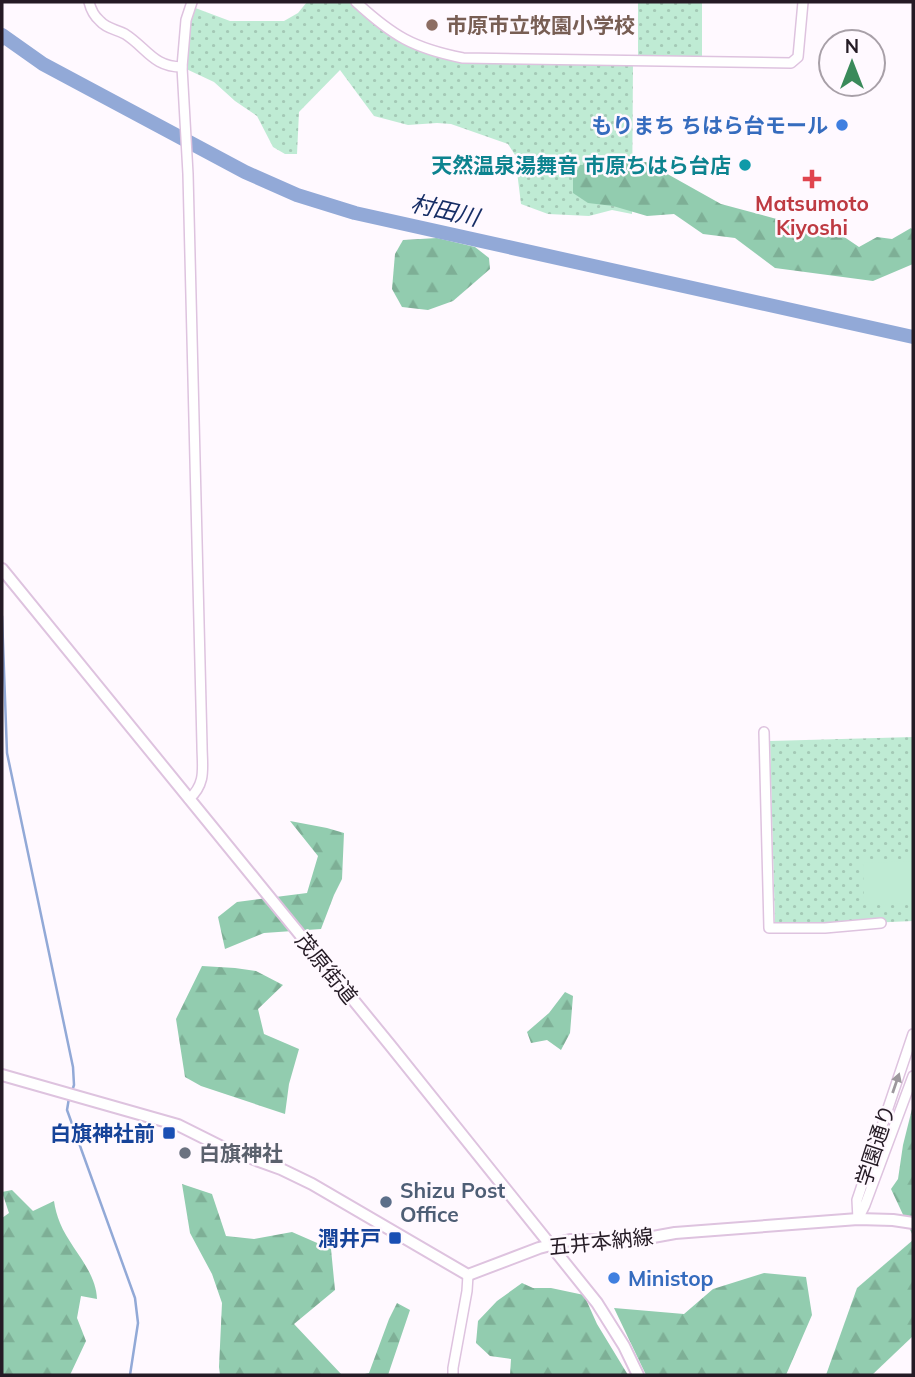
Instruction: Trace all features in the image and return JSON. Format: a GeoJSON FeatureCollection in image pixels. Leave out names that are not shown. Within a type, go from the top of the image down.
{"type":"FeatureCollection","features":[{"type":"Feature","properties":{"kind":"main road","name":"茂原街道"},"geometry":{"type":"LineString","coordinates":[[2,569],[597,1303],[624,1346],[638,1375]]}},
{"type":"Feature","properties":{"kind":"main road"},"geometry":{"type":"LineString","coordinates":[[2,1075],[178,1125],[226,1149],[281,1169],[312,1184],[468,1275]]}},
{"type":"Feature","properties":{"kind":"main road","name":"五井本納線"},"geometry":{"type":"LineString","coordinates":[[468,1275],[515,1256],[570,1240],[631,1241],[675,1233],[858,1219],[913,1223]]}},
{"type":"Feature","properties":{"kind":"street"},"geometry":{"type":"LineString","coordinates":[[89,2],[94,15],[107,28],[122,32],[158,61],[170,67],[182,67]]}},
{"type":"Feature","properties":{"kind":"street"},"geometry":{"type":"LineString","coordinates":[[189,799],[201,786],[202,745],[188,174],[182,67],[186,20],[192,2]]}},
{"type":"Feature","properties":{"kind":"street"},"geometry":{"type":"LineString","coordinates":[[356,2],[409,43],[463,58],[792,62],[798,54],[803,2]]}},
{"type":"Feature","properties":{"kind":"street"},"geometry":{"type":"LineString","coordinates":[[764,732],[769,928],[825,928],[881,923]]}},
{"type":"Feature","properties":{"kind":"street","name":"学園通り"},"geometry":{"type":"LineString","coordinates":[[858,1219],[858,1200],[913,1034]]}},
{"type":"Feature","properties":{"kind":"street"},"geometry":{"type":"LineString","coordinates":[[858,1219],[913,1076]]}},
{"type":"Feature","properties":{"kind":"street"},"geometry":{"type":"LineString","coordinates":[[453,1375],[468,1275]]}},
{"type":"Feature","properties":{"kind":"green space"},"geometry":{"type":"Polygon","coordinates":[[[307,2],[357,2],[409,43],[463,58],[633,60],[632,214],[612,210],[589,216],[548,214],[521,204],[515,155],[508,144],[451,124],[408,125],[374,116],[340,70],[299,112],[297,154],[285,154],[273,147],[257,116],[214,82],[182,67],[190,6],[230,21],[284,21],[298,13],[307,2]]]}},
{"type":"Feature","properties":{"kind":"green space"},"geometry":{"type":"Polygon","coordinates":[[[638,2],[702,2],[702,61],[638,60],[638,2]]]}},
{"type":"Feature","properties":{"kind":"green space"},"geometry":{"type":"Polygon","coordinates":[[[646,162],[721,204],[784,221],[834,230],[859,247],[877,237],[892,239],[911,228],[913,264],[873,281],[775,268],[735,238],[703,234],[674,214],[647,216],[613,206],[588,203],[573,193],[573,178],[580,165],[646,162]]]}},
{"type":"Feature","properties":{"kind":"green space"},"geometry":{"type":"Polygon","coordinates":[[[437,238],[475,247],[489,258],[490,269],[453,301],[428,310],[402,307],[392,289],[395,254],[403,240],[437,238]]]}},
{"type":"Feature","properties":{"kind":"green space"},"geometry":{"type":"Polygon","coordinates":[[[913,737],[913,921],[779,927],[775,924],[770,741],[913,737]]]}},
{"type":"Feature","properties":{"kind":"green space"},"geometry":{"type":"Polygon","coordinates":[[[290,821],[344,833],[342,879],[321,929],[264,933],[225,949],[218,917],[237,902],[307,893],[318,856],[290,821]]]}},
{"type":"Feature","properties":{"kind":"green space"},"geometry":{"type":"Polygon","coordinates":[[[913,861],[913,903],[864,905],[863,863],[913,861]]]}},
{"type":"Feature","properties":{"kind":"green space"},"geometry":{"type":"Polygon","coordinates":[[[202,966],[256,971],[283,985],[258,1009],[264,1034],[299,1049],[289,1084],[285,1114],[201,1086],[185,1077],[176,1019],[202,966]]]}},
{"type":"Feature","properties":{"kind":"green space"},"geometry":{"type":"Polygon","coordinates":[[[565,992],[573,996],[570,1033],[561,1050],[547,1040],[531,1043],[527,1032],[549,1013],[565,992]]]}},
{"type":"Feature","properties":{"kind":"green space"},"geometry":{"type":"Polygon","coordinates":[[[913,1105],[913,1236],[891,1189],[898,1179],[913,1105]]]}},
{"type":"Feature","properties":{"kind":"green space"},"geometry":{"type":"Polygon","coordinates":[[[182,1184],[212,1194],[226,1236],[254,1239],[292,1232],[331,1249],[335,1290],[294,1324],[342,1375],[220,1375],[222,1303],[212,1274],[190,1233],[182,1184]]]}},
{"type":"Feature","properties":{"kind":"green space"},"geometry":{"type":"Polygon","coordinates":[[[12,1190],[33,1211],[54,1201],[60,1223],[96,1288],[97,1299],[81,1296],[77,1318],[86,1341],[70,1375],[2,1375],[2,1218],[9,1213],[2,1192],[12,1190]]]}},
{"type":"Feature","properties":{"kind":"green space"},"geometry":{"type":"Polygon","coordinates":[[[913,1240],[913,1336],[872,1375],[826,1375],[857,1288],[913,1240]]]}},
{"type":"Feature","properties":{"kind":"green space"},"geometry":{"type":"Polygon","coordinates":[[[764,1273],[806,1277],[812,1315],[786,1375],[646,1375],[614,1308],[684,1314],[713,1289],[764,1273]]]}},
{"type":"Feature","properties":{"kind":"green space"},"geometry":{"type":"Polygon","coordinates":[[[522,1283],[533,1288],[551,1288],[584,1295],[597,1324],[628,1375],[510,1375],[511,1359],[490,1356],[476,1343],[478,1321],[497,1301],[522,1283]]]}},
{"type":"Feature","properties":{"kind":"green space"},"geometry":{"type":"Polygon","coordinates":[[[397,1303],[410,1310],[388,1375],[361,1375],[369,1373],[397,1303]]]}},
{"type":"Feature","properties":{"kind":"waterway","name":"村田川"},"geometry":{"type":"LineString","coordinates":[[2,35],[43,64],[245,172],[297,195],[355,213],[913,337]]}},
{"type":"Feature","properties":{"kind":"waterway"},"geometry":{"type":"LineString","coordinates":[[2,46],[6,39]]}},
{"type":"Feature","properties":{"kind":"waterway"},"geometry":{"type":"LineString","coordinates":[[2,616],[7,753],[73,1067],[72,1091]]}},
{"type":"Feature","properties":{"kind":"waterway"},"geometry":{"type":"LineString","coordinates":[[69,1098],[67,1110],[135,1298],[138,1323],[130,1375]]}},
{"type":"Feature","properties":{"kind":"place","name":"市原市立牧園小学校"},"geometry":{"type":"Point","coordinates":[432,25]}},
{"type":"Feature","properties":{"kind":"place","name":"もりまち ちはら台モール"},"geometry":{"type":"Point","coordinates":[842,125]}},
{"type":"Feature","properties":{"kind":"place","name":"天然温泉湯舞音 市原ちはら台店"},"geometry":{"type":"Point","coordinates":[745,165]}},
{"type":"Feature","properties":{"kind":"place","name":"Matsumoto Kiyoshi"},"geometry":{"type":"Point","coordinates":[812,179]}},
{"type":"Feature","properties":{"kind":"place","name":"白旗神社前"},"geometry":{"type":"Point","coordinates":[169,1133]}},
{"type":"Feature","properties":{"kind":"place","name":"白旗神社"},"geometry":{"type":"Point","coordinates":[185,1153]}},
{"type":"Feature","properties":{"kind":"place","name":"Shizu Post Office"},"geometry":{"type":"Point","coordinates":[386,1202]}},
{"type":"Feature","properties":{"kind":"place","name":"潤井戸"},"geometry":{"type":"Point","coordinates":[395,1238]}},
{"type":"Feature","properties":{"kind":"place","name":"Ministop"},"geometry":{"type":"Point","coordinates":[614,1278]}}]}
